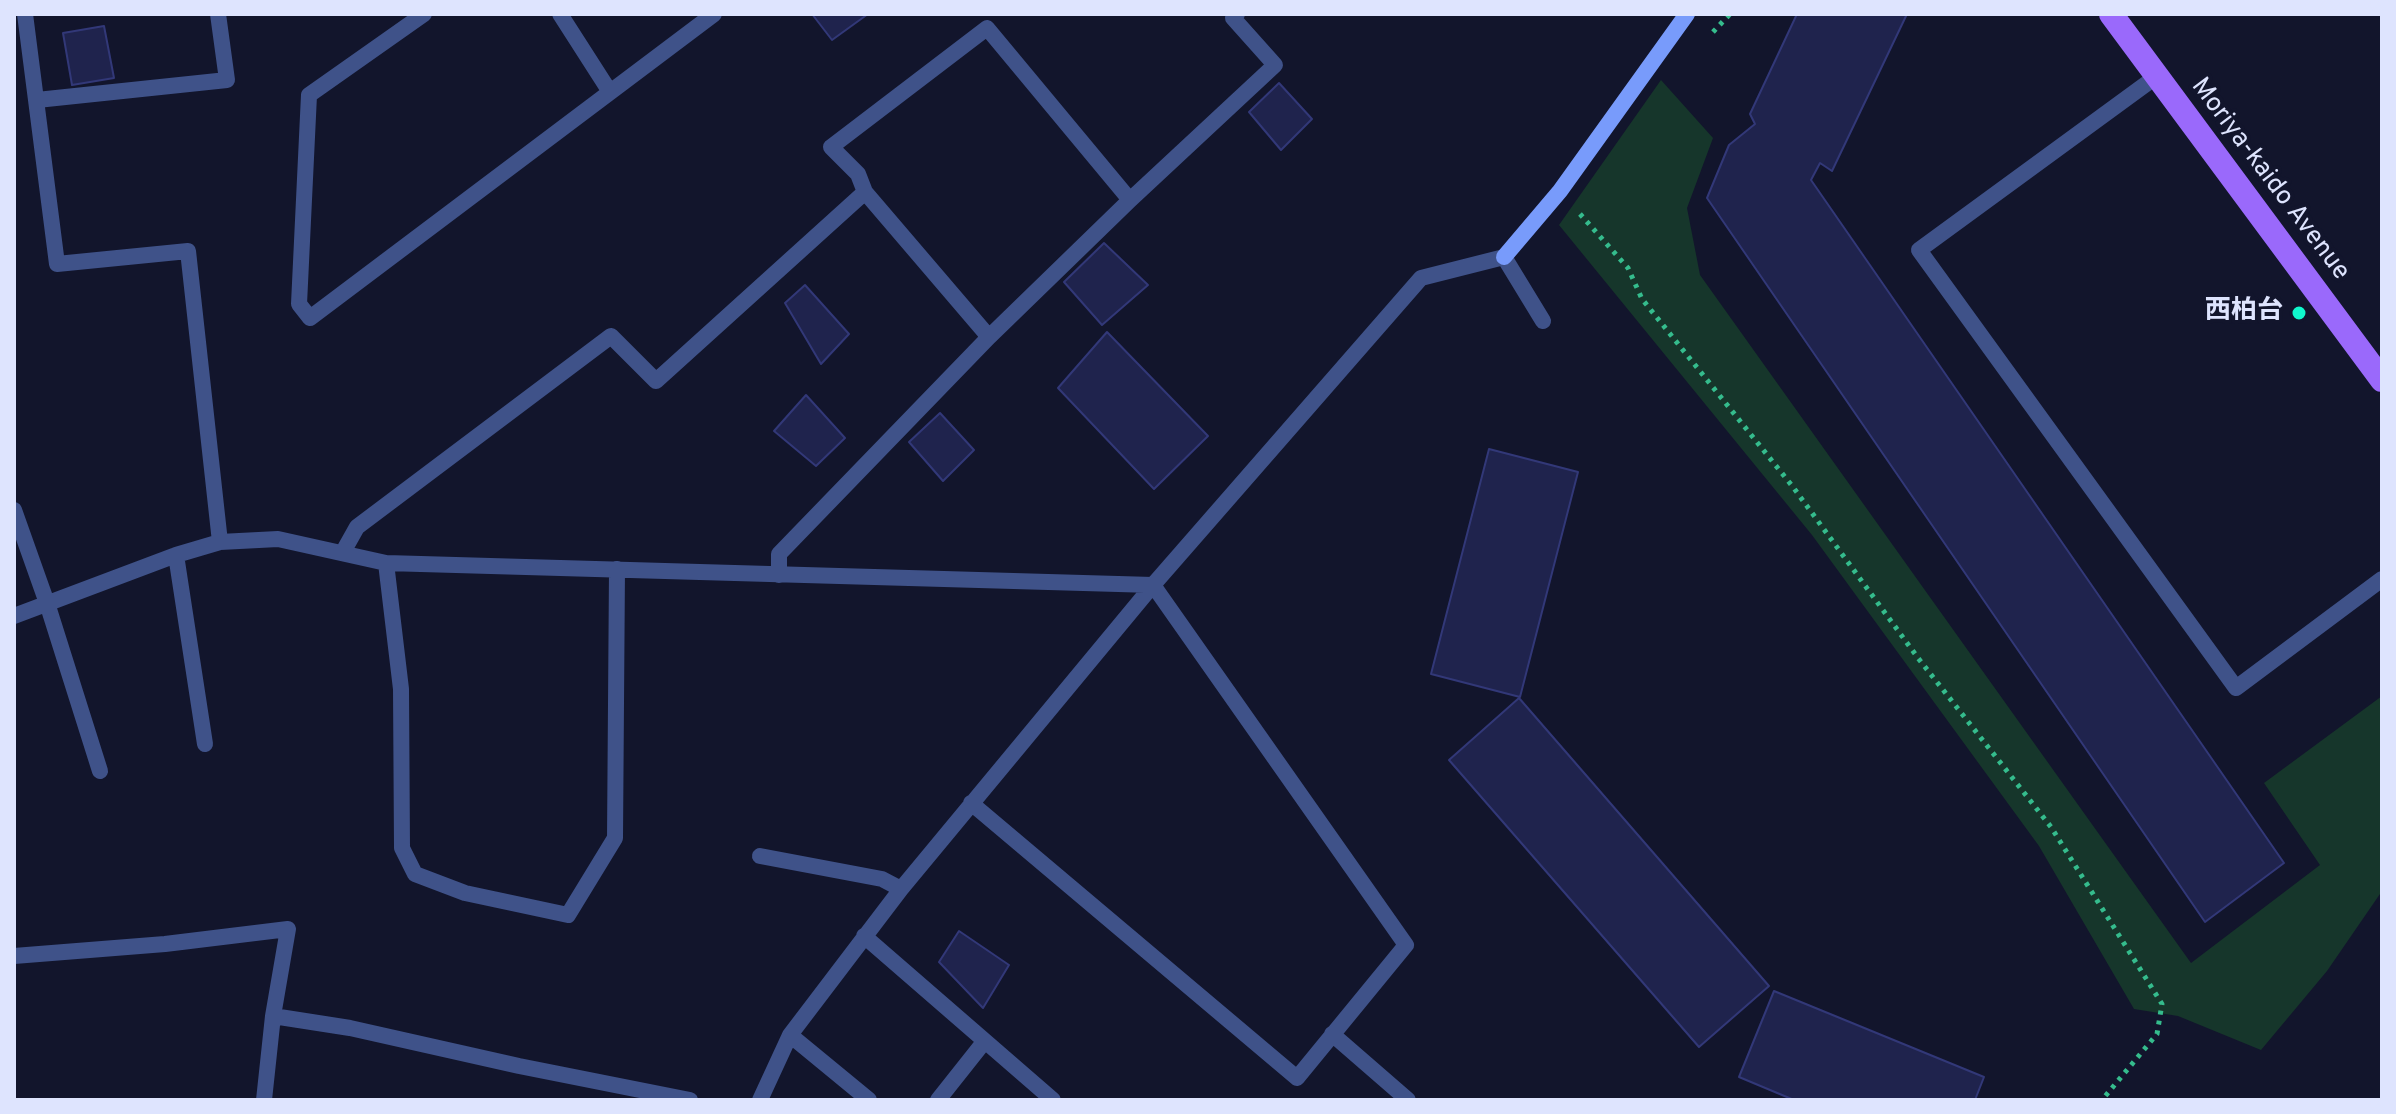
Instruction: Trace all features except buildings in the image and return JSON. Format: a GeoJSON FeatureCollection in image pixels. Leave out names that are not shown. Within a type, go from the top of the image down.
{"type":"FeatureCollection","features":[{"type":"Feature","properties":{"kind":"main road","name":"Moriya-kaido Avenue"},"geometry":{"type":"LineString","coordinates":[[2111,14],[2382,380]]}},
{"type":"Feature","properties":{"kind":"street"},"geometry":{"type":"LineString","coordinates":[[25,14],[57,264],[188,251],[220,542]]}},
{"type":"Feature","properties":{"kind":"street"},"geometry":{"type":"LineString","coordinates":[[37,100],[227,80],[218,14]]}},
{"type":"Feature","properties":{"kind":"street"},"geometry":{"type":"LineString","coordinates":[[424,14],[309,95],[299,304],[310,318],[714,14]]}},
{"type":"Feature","properties":{"kind":"street"},"geometry":{"type":"LineString","coordinates":[[560,14],[610,92]]}},
{"type":"Feature","properties":{"kind":"street"},"geometry":{"type":"LineString","coordinates":[[760,1100],[790,1035],[864,936],[1153,585],[1421,278],[1504,257],[1560,191],[1687,14]]}},
{"type":"Feature","properties":{"kind":"street"},"geometry":{"type":"LineString","coordinates":[[779,575],[779,554],[989,337],[1275,65],[1233,15]]}},
{"type":"Feature","properties":{"kind":"street"},"geometry":{"type":"LineString","coordinates":[[989,337],[865,192],[858,174],[831,147],[987,28],[1130,200]]}},
{"type":"Feature","properties":{"kind":"street"},"geometry":{"type":"LineString","coordinates":[[2157,76],[1919,250],[2236,688],[2382,579]]}},
{"type":"Feature","properties":{"kind":"street"},"geometry":{"type":"LineString","coordinates":[[343,552],[357,527],[611,336],[656,381],[865,192]]}},
{"type":"Feature","properties":{"kind":"street"},"geometry":{"type":"LineString","coordinates":[[1504,257],[1543,321]]}},
{"type":"Feature","properties":{"kind":"street"},"geometry":{"type":"LineString","coordinates":[[14,510],[100,771]]}},
{"type":"Feature","properties":{"kind":"street"},"geometry":{"type":"LineString","coordinates":[[14,616],[176,555],[220,542],[278,539],[386,563],[1153,585]]}},
{"type":"Feature","properties":{"kind":"street"},"geometry":{"type":"LineString","coordinates":[[176,555],[205,744]]}},
{"type":"Feature","properties":{"kind":"street"},"geometry":{"type":"LineString","coordinates":[[386,563],[401,689],[402,848],[408,861],[415,874],[465,893],[568,915],[615,838],[617,569]]}},
{"type":"Feature","properties":{"kind":"street"},"geometry":{"type":"LineString","coordinates":[[971,803],[1297,1078],[1406,945],[1153,585]]}},
{"type":"Feature","properties":{"kind":"street"},"geometry":{"type":"LineString","coordinates":[[760,856],[882,879],[901,889]]}},
{"type":"Feature","properties":{"kind":"street"},"geometry":{"type":"LineString","coordinates":[[14,956],[165,944],[288,929],[273,1016],[264,1100]]}},
{"type":"Feature","properties":{"kind":"street"},"geometry":{"type":"LineString","coordinates":[[864,936],[1053,1100]]}},
{"type":"Feature","properties":{"kind":"street"},"geometry":{"type":"LineString","coordinates":[[273,1016],[350,1028],[690,1100]]}},
{"type":"Feature","properties":{"kind":"street"},"geometry":{"type":"LineString","coordinates":[[1332,1034],[1408,1100]]}},
{"type":"Feature","properties":{"kind":"street"},"geometry":{"type":"LineString","coordinates":[[790,1035],[869,1100]]}},
{"type":"Feature","properties":{"kind":"street"},"geometry":{"type":"LineString","coordinates":[[938,1100],[984,1042]]}},
{"type":"Feature","properties":{"kind":"path"},"geometry":{"type":"LineString","coordinates":[[1560,191],[1628,268],[1642,299],[1793,487],[1918,658],[2051,827],[2162,1004],[2157,1034],[2102,1100]]}},
{"type":"Feature","properties":{"kind":"green space"},"geometry":{"type":"Polygon","coordinates":[[[1661,80],[1713,138],[1687,208],[1700,275],[2191,963],[2320,865],[2264,783],[2382,696],[2382,891],[2327,971],[2261,1050],[2178,1016],[2134,1009],[2039,846],[1812,535],[1559,225],[1661,80]]]}},
{"type":"Feature","properties":{"kind":"place","name":"西柏台"},"geometry":{"type":"Point","coordinates":[2299,313]}}]}
